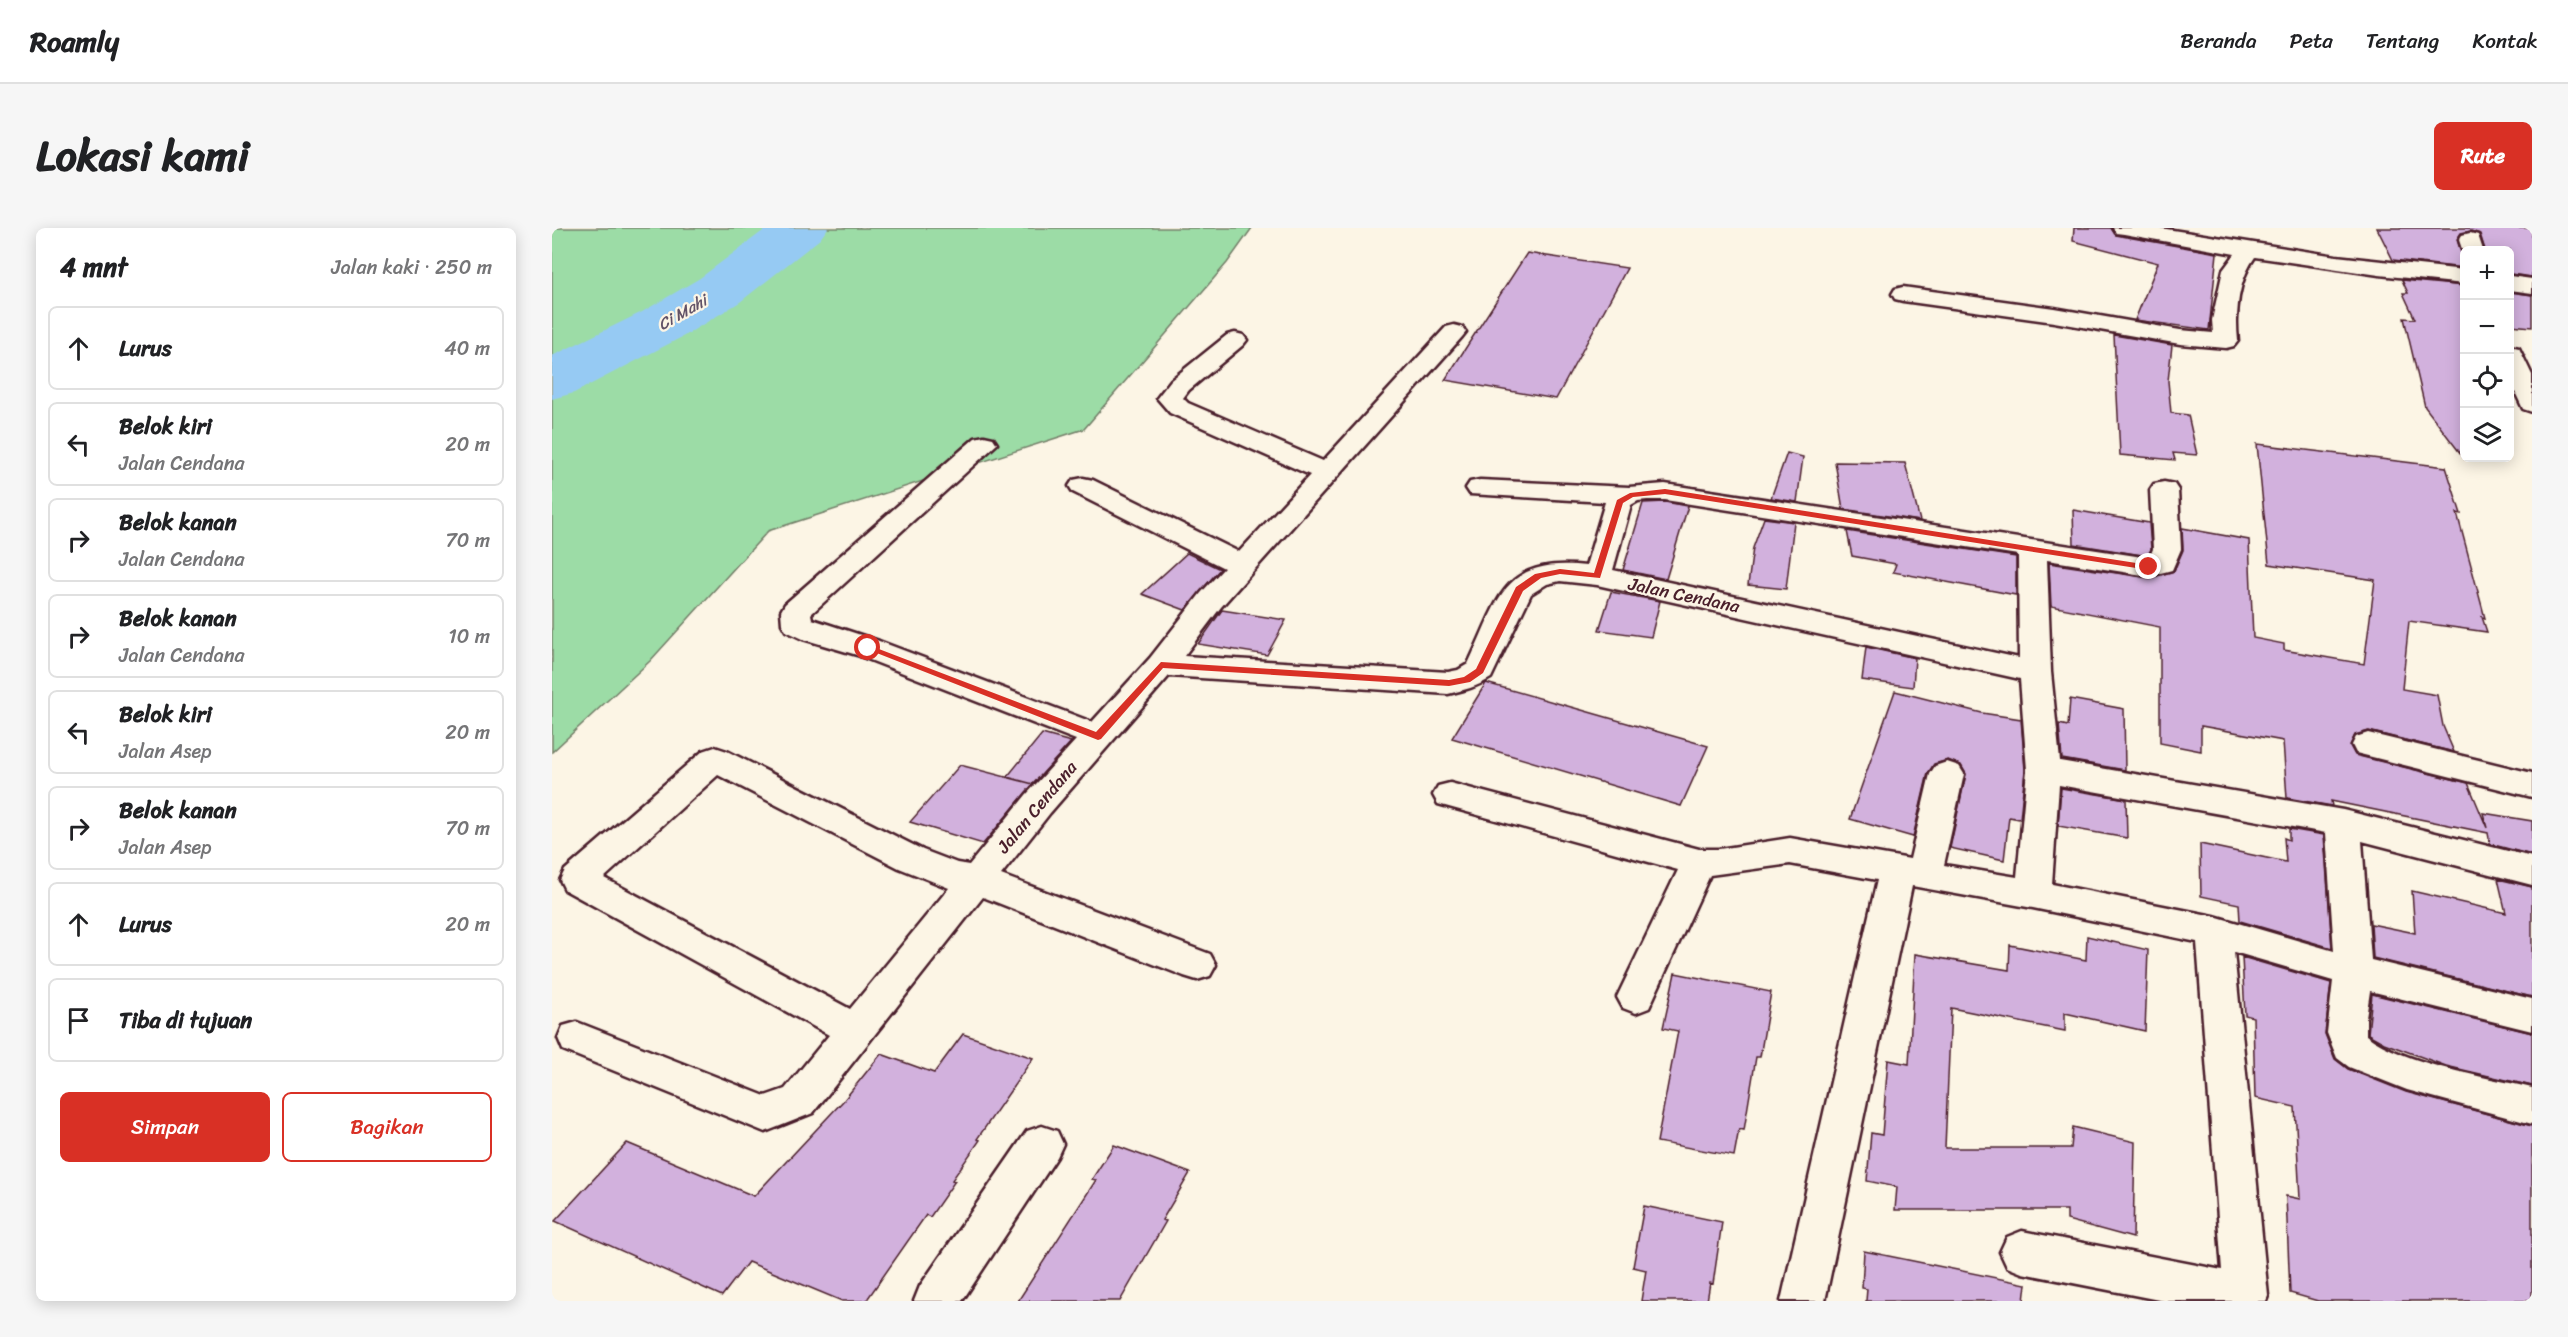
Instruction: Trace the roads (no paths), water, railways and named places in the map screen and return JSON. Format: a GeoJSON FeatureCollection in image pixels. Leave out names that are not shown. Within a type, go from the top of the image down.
{"type":"FeatureCollection","features":[{"type":"Feature","properties":{"kind":"street"},"geometry":{"type":"LineString","coordinates":[[2124,228],[2249,251],[2396,271],[2460,277]]}},
{"type":"Feature","properties":{"kind":"street"},"geometry":{"type":"LineString","coordinates":[[1903,294],[2054,315],[2180,337],[2226,341],[2224,320],[2234,270],[2249,251]]}},
{"type":"Feature","properties":{"kind":"street"},"geometry":{"type":"LineString","coordinates":[[2514,284],[2532,286]]}},
{"type":"Feature","properties":{"kind":"street"},"geometry":{"type":"LineString","coordinates":[[2514,299],[2532,301]]}},
{"type":"Feature","properties":{"kind":"street"},"geometry":{"type":"LineString","coordinates":[[1161,665],[1210,600],[1454,332]]}},
{"type":"Feature","properties":{"kind":"street"},"geometry":{"type":"LineString","coordinates":[[1235,340],[1180,384],[1170,398],[1179,408],[1327,473]]}},
{"type":"Feature","properties":{"kind":"street"},"geometry":{"type":"LineString","coordinates":[[2511,354],[2532,404]]}},
{"type":"Feature","properties":{"kind":"street"},"geometry":{"type":"LineString","coordinates":[[984,444],[796,611],[797,624],[814,632],[868,648],[1098,736]]}},
{"type":"Feature","properties":{"kind":"street"},"geometry":{"type":"LineString","coordinates":[[1083,486],[1242,565]]}},
{"type":"Feature","properties":{"kind":"street"},"geometry":{"type":"LineString","coordinates":[[1480,488],[1630,495],[1665,492],[2149,567],[2162,564],[2167,549],[2164,490]]}},
{"type":"Feature","properties":{"kind":"street"},"geometry":{"type":"LineString","coordinates":[[1597,576],[1619,502],[1630,495]]}},
{"type":"Feature","properties":{"kind":"street"},"geometry":{"type":"LineString","coordinates":[[2032,549],[2035,672],[2044,770],[2032,894]]}},
{"type":"Feature","properties":{"kind":"street","name":"Jalan Cendana"},"geometry":{"type":"LineString","coordinates":[[577,1038],[765,1114],[799,1101],[976,880],[1161,665],[1449,683],[1467,679],[1480,671],[1519,589],[1538,576],[1560,572],[1597,576],[2035,672]]}},
{"type":"Feature","properties":{"kind":"street"},"geometry":{"type":"LineString","coordinates":[[2368,745],[2532,785]]}},
{"type":"Feature","properties":{"kind":"street"},"geometry":{"type":"LineString","coordinates":[[855,1030],[579,880],[715,759],[911,859],[953,876],[976,880],[1197,965]]}},
{"type":"Feature","properties":{"kind":"street"},"geometry":{"type":"LineString","coordinates":[[2044,770],[2343,823],[2532,871]]}},
{"type":"Feature","properties":{"kind":"street"},"geometry":{"type":"LineString","coordinates":[[1803,1301],[1910,873],[1947,774]]}},
{"type":"Feature","properties":{"kind":"street"},"geometry":{"type":"LineString","coordinates":[[1450,795],[1699,862],[1753,858],[1790,851],[2032,894],[2214,931],[2352,971],[2532,1015]]}},
{"type":"Feature","properties":{"kind":"street"},"geometry":{"type":"LineString","coordinates":[[2343,823],[2352,971],[2346,1036],[2352,1047],[2366,1057],[2390,1068],[2532,1106]]}},
{"type":"Feature","properties":{"kind":"street"},"geometry":{"type":"LineString","coordinates":[[1636,997],[1699,862]]}},
{"type":"Feature","properties":{"kind":"street"},"geometry":{"type":"LineString","coordinates":[[2022,1252],[2253,1298],[2214,931]]}},
{"type":"Feature","properties":{"kind":"street"},"geometry":{"type":"LineString","coordinates":[[936,1301],[1042,1144]]}},
{"type":"Feature","properties":{"kind":"waterway","name":"Ci Mahi"},"geometry":{"type":"LineString","coordinates":[[552,380],[663,324],[720,290],[801,228]]}}]}
